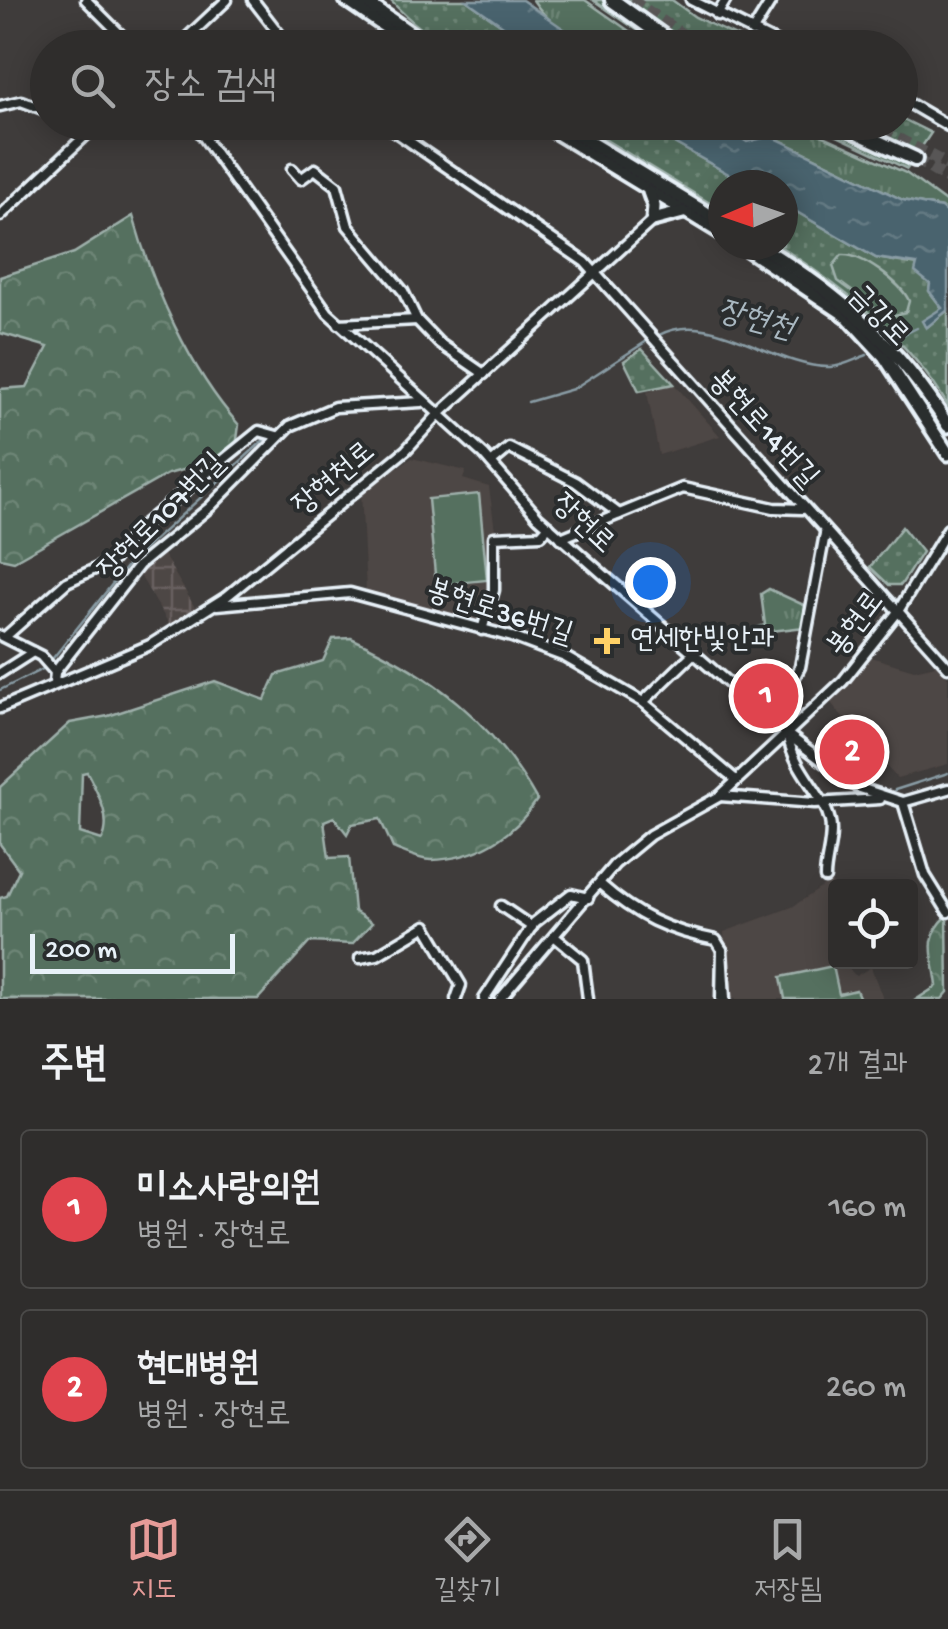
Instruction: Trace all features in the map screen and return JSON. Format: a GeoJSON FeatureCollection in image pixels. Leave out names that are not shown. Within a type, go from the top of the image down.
{"type":"FeatureCollection","features":[{"type":"Feature","properties":{"kind":"highway"},"geometry":{"type":"LineString","coordinates":[[612,0],[654,30]]}},
{"type":"Feature","properties":{"kind":"highway"},"geometry":{"type":"LineString","coordinates":[[874,140],[915,159]]}},
{"type":"Feature","properties":{"kind":"main road"},"geometry":{"type":"LineString","coordinates":[[346,0],[390,30]]}},
{"type":"Feature","properties":{"kind":"main road"},"geometry":{"type":"LineString","coordinates":[[363,0],[406,30]]}},
{"type":"Feature","properties":{"kind":"main road"},"geometry":{"type":"LineString","coordinates":[[567,140],[708,225]]}},
{"type":"Feature","properties":{"kind":"main road"},"geometry":{"type":"LineString","coordinates":[[585,140],[708,215]]}},
{"type":"Feature","properties":{"kind":"main road"},"geometry":{"type":"LineString","coordinates":[[646,189],[654,206],[652,220],[685,212]]}},
{"type":"Feature","properties":{"kind":"main road","name":"금강로"},"geometry":{"type":"LineString","coordinates":[[764,260],[865,328]]}},
{"type":"Feature","properties":{"kind":"main road","name":"금강로"},"geometry":{"type":"LineString","coordinates":[[782,260],[824,286],[888,353],[948,426]]}},
{"type":"Feature","properties":{"kind":"main road","name":"금강로"},"geometry":{"type":"LineString","coordinates":[[888,353],[948,454]]}},
{"type":"Feature","properties":{"kind":"street"},"geometry":{"type":"LineString","coordinates":[[86,0],[116,30]]}},
{"type":"Feature","properties":{"kind":"street"},"geometry":{"type":"LineString","coordinates":[[195,30],[227,0]]}},
{"type":"Feature","properties":{"kind":"street"},"geometry":{"type":"LineString","coordinates":[[253,0],[276,30]]}},
{"type":"Feature","properties":{"kind":"street"},"geometry":{"type":"LineString","coordinates":[[691,0],[748,30]]}},
{"type":"Feature","properties":{"kind":"street"},"geometry":{"type":"LineString","coordinates":[[717,15],[726,0]]}},
{"type":"Feature","properties":{"kind":"street"},"geometry":{"type":"LineString","coordinates":[[753,30],[772,0]]}},
{"type":"Feature","properties":{"kind":"street"},"geometry":{"type":"LineString","coordinates":[[0,106],[21,101],[30,104]]}},
{"type":"Feature","properties":{"kind":"street"},"geometry":{"type":"LineString","coordinates":[[918,108],[948,126]]}},
{"type":"Feature","properties":{"kind":"street"},"geometry":{"type":"LineString","coordinates":[[0,216],[81,140]]}},
{"type":"Feature","properties":{"kind":"street","name":"장현로"},"geometry":{"type":"LineString","coordinates":[[206,140],[314,296],[339,324],[491,463],[561,538],[787,734],[857,787],[882,799],[903,802],[948,789]]}},
{"type":"Feature","properties":{"kind":"street","name":"봉현로14번길"},"geometry":{"type":"LineString","coordinates":[[407,140],[585,262],[802,509],[948,667]]}},
{"type":"Feature","properties":{"kind":"street"},"geometry":{"type":"LineString","coordinates":[[292,170],[302,179],[315,169],[337,186],[348,226],[403,291],[417,320],[439,344],[484,374]]}},
{"type":"Feature","properties":{"kind":"street","name":"장현천로"},"geometry":{"type":"LineString","coordinates":[[0,708],[150,645],[231,598],[406,450],[437,416],[652,220]]}},
{"type":"Feature","properties":{"kind":"street"},"geometry":{"type":"LineString","coordinates":[[339,324],[417,320]]}},
{"type":"Feature","properties":{"kind":"street","name":"장현로107번길"},"geometry":{"type":"LineString","coordinates":[[53,670],[140,564],[210,506],[277,436],[305,417],[335,407],[421,402]]}},
{"type":"Feature","properties":{"kind":"street","name":"장현로107번길"},"geometry":{"type":"LineString","coordinates":[[2,636],[67,582],[112,561],[137,530],[259,431],[277,436]]}},
{"type":"Feature","properties":{"kind":"street","name":"장현로"},"geometry":{"type":"LineString","coordinates":[[491,463],[509,448],[620,514]]}},
{"type":"Feature","properties":{"kind":"street"},"geometry":{"type":"LineString","coordinates":[[561,538],[683,488],[774,508],[802,509]]}},
{"type":"Feature","properties":{"kind":"street"},"geometry":{"type":"LineString","coordinates":[[482,630],[494,590],[494,537],[541,535],[548,526]]}},
{"type":"Feature","properties":{"kind":"street","name":"봉현로"},"geometry":{"type":"LineString","coordinates":[[500,999],[600,884],[650,835],[720,796],[843,681],[897,613],[948,529]]}},
{"type":"Feature","properties":{"kind":"street"},"geometry":{"type":"LineString","coordinates":[[773,719],[800,667],[825,534]]}},
{"type":"Feature","properties":{"kind":"street","name":"봉현로36번길"},"geometry":{"type":"LineString","coordinates":[[231,598],[350,592],[565,657],[643,702],[736,780]]}},
{"type":"Feature","properties":{"kind":"street"},"geometry":{"type":"LineString","coordinates":[[2,636],[37,654],[53,670],[54,684]]}},
{"type":"Feature","properties":{"kind":"street"},"geometry":{"type":"LineString","coordinates":[[643,702],[696,652]]}},
{"type":"Feature","properties":{"kind":"street"},"geometry":{"type":"LineString","coordinates":[[0,674],[37,654]]}},
{"type":"Feature","properties":{"kind":"street"},"geometry":{"type":"LineString","coordinates":[[787,734],[791,756],[823,803],[832,824],[826,878]]}},
{"type":"Feature","properties":{"kind":"street"},"geometry":{"type":"LineString","coordinates":[[720,796],[823,803],[882,799]]}},
{"type":"Feature","properties":{"kind":"street"},"geometry":{"type":"LineString","coordinates":[[903,802],[925,875],[948,912]]}},
{"type":"Feature","properties":{"kind":"street"},"geometry":{"type":"LineString","coordinates":[[600,884],[632,912],[659,926],[716,940],[722,950],[723,999]]}},
{"type":"Feature","properties":{"kind":"street"},"geometry":{"type":"LineString","coordinates":[[484,999],[532,927],[571,894],[588,898]]}},
{"type":"Feature","properties":{"kind":"street"},"geometry":{"type":"LineString","coordinates":[[500,906],[532,927]]}},
{"type":"Feature","properties":{"kind":"street"},"geometry":{"type":"LineString","coordinates":[[360,958],[377,955],[426,926],[461,985],[456,999]]}},
{"type":"Feature","properties":{"kind":"street"},"geometry":{"type":"LineString","coordinates":[[555,937],[583,960],[588,999]]}},
{"type":"Feature","properties":{"kind":"shaded area"},"geometry":{"type":"Polygon","coordinates":[[[674,384],[720,436],[659,455],[647,392],[674,384]]]}},
{"type":"Feature","properties":{"kind":"shaded area"},"geometry":{"type":"Polygon","coordinates":[[[412,458],[466,471],[463,479],[489,487],[495,530],[490,531],[492,591],[484,621],[477,626],[366,591],[361,491],[412,458]]]}},
{"type":"Feature","properties":{"kind":"shaded area"},"geometry":{"type":"Polygon","coordinates":[[[160,549],[196,609],[170,626],[138,572],[160,549]]]}},
{"type":"Feature","properties":{"kind":"shaded area"},"geometry":{"type":"Polygon","coordinates":[[[871,657],[914,670],[936,665],[948,677],[948,764],[897,778],[884,764],[860,782],[817,750],[848,724],[828,699],[871,657]]]}},
{"type":"Feature","properties":{"kind":"shaded area"},"geometry":{"type":"Polygon","coordinates":[[[828,883],[828,969],[849,969],[856,976],[872,969],[883,999],[727,999],[724,932],[792,907],[828,883]]]}},
{"type":"Feature","properties":{"kind":"green space"},"geometry":{"type":"Polygon","coordinates":[[[390,0],[466,0],[509,30],[424,30],[390,0]]]}},
{"type":"Feature","properties":{"kind":"green space"},"geometry":{"type":"Polygon","coordinates":[[[533,0],[585,0],[628,30],[561,30],[533,0]]]}},
{"type":"Feature","properties":{"kind":"green space"},"geometry":{"type":"Polygon","coordinates":[[[593,0],[672,0],[723,30],[637,30],[593,0]]]}},
{"type":"Feature","properties":{"kind":"green space"},"geometry":{"type":"Polygon","coordinates":[[[918,126],[931,133],[907,169],[846,140],[918,140],[918,126]]]}},
{"type":"Feature","properties":{"kind":"green space"},"geometry":{"type":"Polygon","coordinates":[[[606,140],[669,140],[722,170],[708,170],[708,202],[606,140]]]}},
{"type":"Feature","properties":{"kind":"green space"},"geometry":{"type":"Polygon","coordinates":[[[780,140],[833,140],[906,173],[948,204],[948,214],[941,208],[903,200],[780,140]]]}},
{"type":"Feature","properties":{"kind":"green space"},"geometry":{"type":"Polygon","coordinates":[[[798,213],[876,258],[918,265],[930,284],[929,291],[942,308],[927,327],[948,310],[948,406],[894,336],[798,259],[798,213]]]}},
{"type":"Feature","properties":{"kind":"green space"},"geometry":{"type":"Polygon","coordinates":[[[133,216],[175,326],[204,379],[239,425],[236,447],[215,461],[168,474],[14,561],[0,558],[0,389],[27,387],[48,347],[0,333],[0,277],[74,253],[133,216]]]}},
{"type":"Feature","properties":{"kind":"green space"},"geometry":{"type":"Polygon","coordinates":[[[842,255],[860,259],[890,278],[909,301],[906,312],[887,317],[838,281],[833,266],[842,255]]]}},
{"type":"Feature","properties":{"kind":"green space"},"geometry":{"type":"Polygon","coordinates":[[[642,349],[674,384],[639,391],[624,361],[642,349]]]}},
{"type":"Feature","properties":{"kind":"green space"},"geometry":{"type":"Polygon","coordinates":[[[479,494],[487,580],[436,585],[428,499],[479,494]]]}},
{"type":"Feature","properties":{"kind":"green space"},"geometry":{"type":"Polygon","coordinates":[[[902,527],[922,552],[901,585],[889,585],[870,567],[902,527]]]}},
{"type":"Feature","properties":{"kind":"green space"},"geometry":{"type":"Polygon","coordinates":[[[769,589],[808,607],[804,627],[755,633],[753,629],[765,625],[761,594],[769,589]]]}},
{"type":"Feature","properties":{"kind":"green space"},"geometry":{"type":"Polygon","coordinates":[[[351,638],[381,652],[434,684],[480,723],[537,800],[517,825],[478,850],[431,860],[393,848],[380,819],[352,824],[347,834],[334,817],[324,821],[329,858],[349,857],[354,911],[372,923],[352,944],[310,942],[258,999],[0,999],[0,898],[7,896],[19,870],[0,844],[0,787],[70,723],[108,716],[215,681],[265,700],[276,675],[323,661],[333,639],[351,638]],[[87,772],[82,773],[80,833],[102,840],[105,815],[87,772]]]}},
{"type":"Feature","properties":{"kind":"green space"},"geometry":{"type":"Polygon","coordinates":[[[947,916],[948,992],[942,999],[917,999],[937,986],[932,941],[947,916]]]}},
{"type":"Feature","properties":{"kind":"green space"},"geometry":{"type":"Polygon","coordinates":[[[828,967],[834,969],[839,994],[856,990],[860,999],[785,999],[781,977],[828,967]]]}},
{"type":"Feature","properties":{"kind":"water"},"geometry":{"type":"Polygon","coordinates":[[[466,0],[522,0],[565,30],[509,30],[466,0]]]}},
{"type":"Feature","properties":{"kind":"water"},"geometry":{"type":"Polygon","coordinates":[[[669,140],[779,140],[903,200],[941,208],[948,214],[948,310],[926,328],[922,321],[942,308],[929,291],[930,284],[915,272],[917,264],[876,258],[798,213],[798,170],[722,170],[669,140]]]}},
{"type":"Feature","properties":{"kind":"waterway","name":"장현천"},"geometry":{"type":"LineString","coordinates":[[657,336],[699,328],[808,365],[830,367],[867,355]]}},
{"type":"Feature","properties":{"kind":"waterway","name":"장현천"},"geometry":{"type":"LineString","coordinates":[[899,337],[917,328]]}},
{"type":"Feature","properties":{"kind":"waterway","name":"장현천"},"geometry":{"type":"LineString","coordinates":[[528,402],[573,389],[650,339]]}},
{"type":"Feature","properties":{"kind":"waterway","name":"장현천"},"geometry":{"type":"LineString","coordinates":[[0,690],[45,668],[130,562],[264,440]]}},
{"type":"Feature","properties":{"kind":"waterway"},"geometry":{"type":"LineString","coordinates":[[895,790],[948,773]]}},
{"type":"Feature","properties":{"kind":"tunnel"},"geometry":{"type":"LineString","coordinates":[[631,0],[675,30]]}},
{"type":"Feature","properties":{"kind":"tunnel"},"geometry":{"type":"LineString","coordinates":[[900,140],[948,165]]}},
{"type":"Feature","properties":{"kind":"tunnel"},"geometry":{"type":"LineString","coordinates":[[915,159],[948,179]]}},
{"type":"Feature","properties":{"kind":"place","name":"연세한빛안과"},"geometry":{"type":"Point","coordinates":[607,641]}},
{"type":"Feature","properties":{"kind":"place","name":"미소사랑의원"},"geometry":{"type":"Point","coordinates":[766,696]}},
{"type":"Feature","properties":{"kind":"place","name":"현대병원"},"geometry":{"type":"Point","coordinates":[852,752]}}]}
